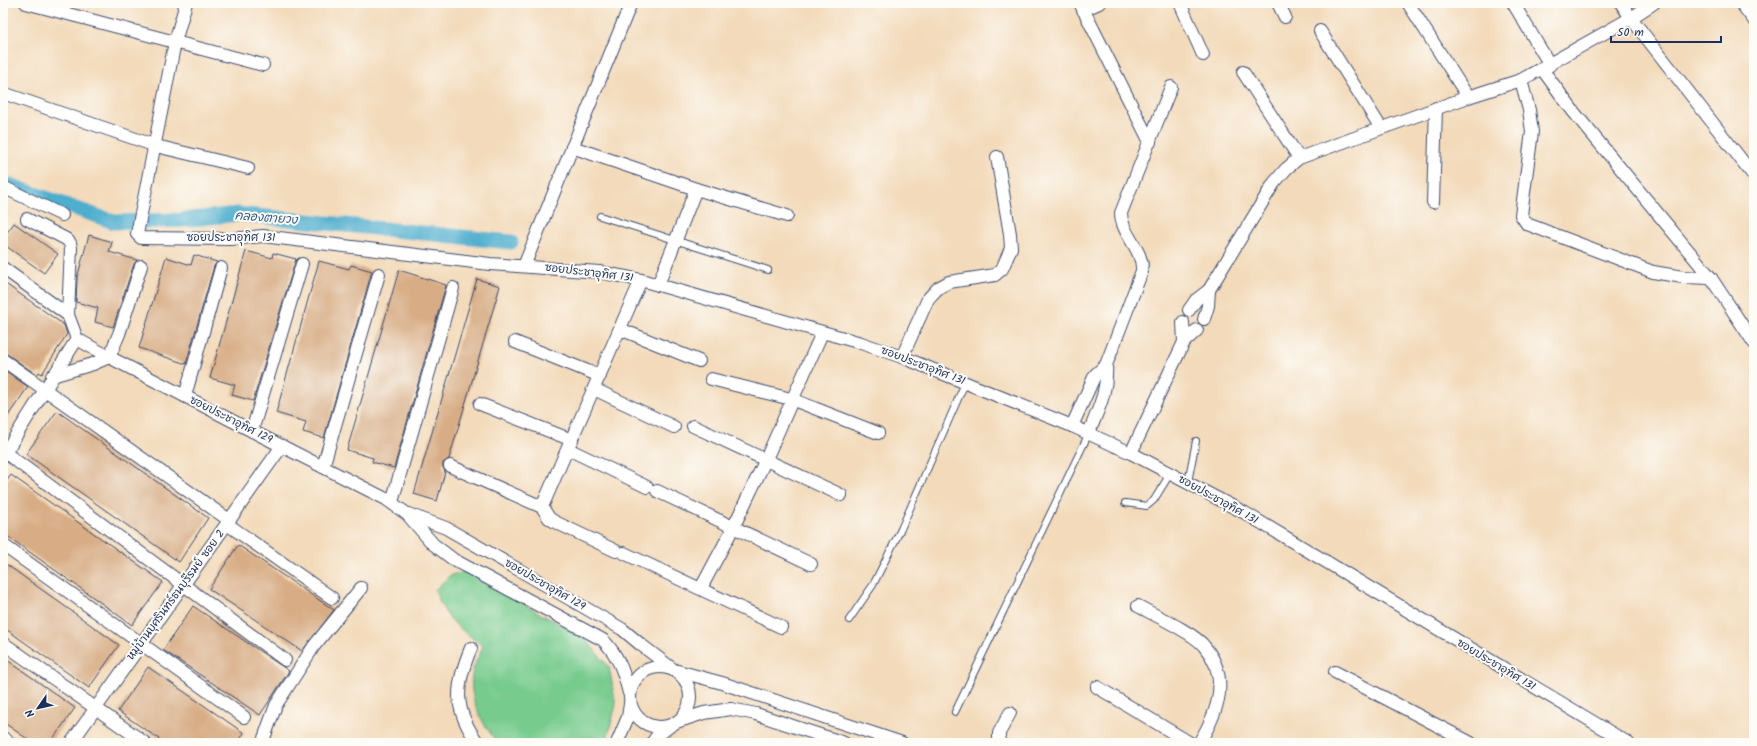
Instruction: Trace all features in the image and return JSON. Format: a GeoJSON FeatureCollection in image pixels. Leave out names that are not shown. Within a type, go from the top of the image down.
{"type":"FeatureCollection","features":[{"type":"Feature","properties":{"kind":"street"},"geometry":{"type":"LineString","coordinates":[[26,3],[262,65]]}},
{"type":"Feature","properties":{"kind":"street"},"geometry":{"type":"LineString","coordinates":[[156,146],[175,42],[186,3]]}},
{"type":"Feature","properties":{"kind":"street"},"geometry":{"type":"LineString","coordinates":[[524,266],[631,3]]}},
{"type":"Feature","properties":{"kind":"street"},"geometry":{"type":"LineString","coordinates":[[1099,3],[1081,7],[1150,142]]}},
{"type":"Feature","properties":{"kind":"street"},"geometry":{"type":"LineString","coordinates":[[1180,3],[1203,55]]}},
{"type":"Feature","properties":{"kind":"street"},"geometry":{"type":"LineString","coordinates":[[1278,3],[1285,17]]}},
{"type":"Feature","properties":{"kind":"street"},"geometry":{"type":"LineString","coordinates":[[1408,3],[1468,97]]}},
{"type":"Feature","properties":{"kind":"street"},"geometry":{"type":"LineString","coordinates":[[1513,3],[1546,67],[1573,111],[1711,278],[1754,343]]}},
{"type":"Feature","properties":{"kind":"street"},"geometry":{"type":"LineString","coordinates":[[1621,3],[1631,18],[1754,176]]}},
{"type":"Feature","properties":{"kind":"street"},"geometry":{"type":"LineString","coordinates":[[1189,310],[1196,300],[1209,290],[1274,183],[1286,169],[1299,158],[1436,108],[1521,80],[1631,18],[1654,3]]}},
{"type":"Feature","properties":{"kind":"street"},"geometry":{"type":"LineString","coordinates":[[1741,3],[1754,20]]}},
{"type":"Feature","properties":{"kind":"street"},"geometry":{"type":"LineString","coordinates":[[1320,30],[1381,128]]}},
{"type":"Feature","properties":{"kind":"street"},"geometry":{"type":"LineString","coordinates":[[1243,72],[1299,158]]}},
{"type":"Feature","properties":{"kind":"street"},"geometry":{"type":"LineString","coordinates":[[1521,80],[1529,110],[1532,132],[1521,215],[1527,224],[1653,272],[1684,277],[1711,278]]}},
{"type":"Feature","properties":{"kind":"street"},"geometry":{"type":"LineString","coordinates":[[1089,433],[1105,391],[1107,381],[1106,365],[1142,271],[1143,263],[1121,222],[1121,213],[1171,87]]}},
{"type":"Feature","properties":{"kind":"street"},"geometry":{"type":"LineString","coordinates":[[3,93],[156,146],[248,168]]}},
{"type":"Feature","properties":{"kind":"street"},"geometry":{"type":"LineString","coordinates":[[1433,202],[1436,108]]}},
{"type":"Feature","properties":{"kind":"street","name":"ซอยประชาอุทิศ 131"},"geometry":{"type":"LineString","coordinates":[[156,146],[137,234],[138,237],[231,239],[263,236],[490,264],[598,272],[658,284],[822,333],[861,343],[902,357],[1089,433],[1188,482],[1245,513],[1628,743]]}},
{"type":"Feature","properties":{"kind":"street"},"geometry":{"type":"LineString","coordinates":[[572,147],[696,189],[787,216]]}},
{"type":"Feature","properties":{"kind":"street"},"geometry":{"type":"LineString","coordinates":[[902,357],[928,299],[938,288],[949,282],[995,275],[1002,269],[1011,248],[997,157]]}},
{"type":"Feature","properties":{"kind":"street"},"geometry":{"type":"LineString","coordinates":[[3,187],[62,215]]}},
{"type":"Feature","properties":{"kind":"street"},"geometry":{"type":"LineString","coordinates":[[658,284],[696,189]]}},
{"type":"Feature","properties":{"kind":"street"},"geometry":{"type":"LineString","coordinates":[[27,219],[66,239],[70,243],[68,315],[78,339],[52,376],[4,453],[285,660]]}},
{"type":"Feature","properties":{"kind":"street"},"geometry":{"type":"LineString","coordinates":[[252,431],[302,264]]}},
{"type":"Feature","properties":{"kind":"street"},"geometry":{"type":"LineString","coordinates":[[52,376],[93,364],[109,357],[119,334],[141,266]]}},
{"type":"Feature","properties":{"kind":"street"},"geometry":{"type":"LineString","coordinates":[[3,268],[68,315]]}},
{"type":"Feature","properties":{"kind":"street"},"geometry":{"type":"LineString","coordinates":[[185,396],[221,268]]}},
{"type":"Feature","properties":{"kind":"street"},"geometry":{"type":"LineString","coordinates":[[323,467],[379,274]]}},
{"type":"Feature","properties":{"kind":"street"},"geometry":{"type":"LineString","coordinates":[[542,507],[641,280]]}},
{"type":"Feature","properties":{"kind":"street"},"geometry":{"type":"LineString","coordinates":[[392,502],[453,288]]}},
{"type":"Feature","properties":{"kind":"street"},"geometry":{"type":"LineString","coordinates":[[1204,319],[1208,306],[1209,290]]}},
{"type":"Feature","properties":{"kind":"street"},"geometry":{"type":"LineString","coordinates":[[1183,322],[1184,342]]}},
{"type":"Feature","properties":{"kind":"street"},"geometry":{"type":"LineString","coordinates":[[620,329],[699,361]]}},
{"type":"Feature","properties":{"kind":"street"},"geometry":{"type":"LineString","coordinates":[[1131,453],[1184,342],[1197,330]]}},
{"type":"Feature","properties":{"kind":"street"},"geometry":{"type":"LineString","coordinates":[[701,588],[733,528],[766,459],[791,399],[822,333]]}},
{"type":"Feature","properties":{"kind":"street","name":"ซอยประชาอุทิศ 129"},"geometry":{"type":"LineString","coordinates":[[78,339],[109,357],[392,502],[407,514],[433,544],[454,560],[603,640],[612,649],[619,661],[634,713],[641,721],[650,726],[660,727],[704,713],[731,709],[756,714],[844,743]]}},
{"type":"Feature","properties":{"kind":"street"},"geometry":{"type":"LineString","coordinates":[[515,342],[600,376]]}},
{"type":"Feature","properties":{"kind":"street"},"geometry":{"type":"LineString","coordinates":[[3,360],[45,388],[332,598]]}},
{"type":"Feature","properties":{"kind":"street"},"geometry":{"type":"LineString","coordinates":[[1072,426],[1095,375],[1106,365]]}},
{"type":"Feature","properties":{"kind":"street"},"geometry":{"type":"LineString","coordinates":[[711,379],[791,399],[878,433]]}},
{"type":"Feature","properties":{"kind":"street"},"geometry":{"type":"LineString","coordinates":[[594,390],[674,427]]}},
{"type":"Feature","properties":{"kind":"street"},"geometry":{"type":"LineString","coordinates":[[480,404],[570,445],[652,489],[811,564]]}},
{"type":"Feature","properties":{"kind":"street"},"geometry":{"type":"LineString","coordinates":[[693,426],[841,495]]}},
{"type":"Feature","properties":{"kind":"street","name":"หมู่บ้านบุศรินทร์ธนบุรีรมย์ ซอย 2"},"geometry":{"type":"LineString","coordinates":[[71,743],[282,446]]}},
{"type":"Feature","properties":{"kind":"street"},"geometry":{"type":"LineString","coordinates":[[450,466],[542,507],[549,518],[555,522],[701,588],[782,627]]}},
{"type":"Feature","properties":{"kind":"street","name":"ซอยประชาอุทิศ 129"},"geometry":{"type":"LineString","coordinates":[[407,514],[446,528],[622,629],[682,676],[688,685],[690,694],[689,704],[685,713],[674,723]]}},
{"type":"Feature","properties":{"kind":"street"},"geometry":{"type":"LineString","coordinates":[[3,545],[244,717]]}},
{"type":"Feature","properties":{"kind":"street"},"geometry":{"type":"LineString","coordinates":[[265,741],[276,705],[314,646],[361,588]]}},
{"type":"Feature","properties":{"kind":"street"},"geometry":{"type":"LineString","coordinates":[[1138,606],[1193,637],[1204,645],[1213,660],[1218,674],[1217,705],[1211,722],[1199,743]]}},
{"type":"Feature","properties":{"kind":"street"},"geometry":{"type":"LineString","coordinates":[[3,643],[145,743]]}},
{"type":"Feature","properties":{"kind":"street"},"geometry":{"type":"LineString","coordinates":[[471,648],[463,666],[458,690],[460,709],[471,734],[478,743]]}},
{"type":"Feature","properties":{"kind":"street","name":"ซอยประชาอุทิศ 129"},"geometry":{"type":"LineString","coordinates":[[630,699],[632,684],[638,676],[646,670],[655,667],[665,667],[722,683],[902,743]]}},
{"type":"Feature","properties":{"kind":"street"},"geometry":{"type":"LineString","coordinates":[[1336,672],[1471,743]]}},
{"type":"Feature","properties":{"kind":"street"},"geometry":{"type":"LineString","coordinates":[[1097,687],[1190,743]]}},
{"type":"Feature","properties":{"kind":"street"},"geometry":{"type":"LineString","coordinates":[[617,743],[628,717],[630,699]]}},
{"type":"Feature","properties":{"kind":"street"},"geometry":{"type":"LineString","coordinates":[[999,743],[999,733],[1010,713]]}},
{"type":"Feature","properties":{"kind":"street"},"geometry":{"type":"LineString","coordinates":[[652,743],[657,736],[674,723]]}},
{"type":"Feature","properties":{"kind":"street"},"geometry":{"type":"LineString","coordinates":[[3,738],[10,743]]}},
{"type":"Feature","properties":{"kind":"lane"},"geometry":{"type":"LineString","coordinates":[[600,216],[768,270]]}},
{"type":"Feature","properties":{"kind":"lane"},"geometry":{"type":"LineString","coordinates":[[849,620],[873,585],[897,536],[965,383]]}},
{"type":"Feature","properties":{"kind":"lane"},"geometry":{"type":"LineString","coordinates":[[955,712],[1089,433]]}},
{"type":"Feature","properties":{"kind":"lane"},"geometry":{"type":"LineString","coordinates":[[1188,482],[1196,441]]}},
{"type":"Feature","properties":{"kind":"lane"},"geometry":{"type":"LineString","coordinates":[[1125,503],[1147,506],[1154,500],[1170,474]]}},
{"type":"Feature","properties":{"kind":"green space"},"geometry":{"type":"Polygon","coordinates":[[[466,572],[584,638],[609,667],[616,705],[606,743],[498,743],[482,720],[473,694],[472,675],[483,646],[460,628],[448,616],[439,601],[435,590],[450,575],[466,572]]]}},
{"type":"Feature","properties":{"kind":"building"},"geometry":{"type":"Polygon","coordinates":[[[14,223],[58,254],[44,273],[3,244],[3,238],[14,223]]]}},
{"type":"Feature","properties":{"kind":"building"},"geometry":{"type":"Polygon","coordinates":[[[89,235],[112,242],[109,252],[137,260],[134,264],[113,327],[95,322],[98,308],[76,302],[77,278],[89,235]]]}},
{"type":"Feature","properties":{"kind":"building"},"geometry":{"type":"Polygon","coordinates":[[[246,251],[272,258],[273,253],[296,259],[253,401],[232,395],[235,385],[210,378],[246,251]]]}},
{"type":"Feature","properties":{"kind":"building"},"geometry":{"type":"Polygon","coordinates":[[[194,255],[217,262],[214,266],[186,364],[139,348],[166,257],[191,265],[194,255]]]}},
{"type":"Feature","properties":{"kind":"building"},"geometry":{"type":"Polygon","coordinates":[[[319,261],[349,269],[351,265],[372,271],[324,438],[303,432],[306,422],[276,413],[319,261]]]}},
{"type":"Feature","properties":{"kind":"building"},"geometry":{"type":"Polygon","coordinates":[[[399,270],[446,285],[394,468],[372,462],[373,458],[347,450],[399,270]]]}},
{"type":"Feature","properties":{"kind":"building"},"geometry":{"type":"Polygon","coordinates":[[[477,279],[500,286],[449,459],[443,463],[445,472],[437,501],[414,494],[477,279]]]}},
{"type":"Feature","properties":{"kind":"building"},"geometry":{"type":"Polygon","coordinates":[[[3,282],[64,325],[67,334],[42,374],[39,372],[37,375],[7,354],[3,353],[3,282]]]}},
{"type":"Feature","properties":{"kind":"building"},"geometry":{"type":"Polygon","coordinates":[[[3,369],[28,387],[3,423],[3,369]]]}},
{"type":"Feature","properties":{"kind":"building"},"geometry":{"type":"Polygon","coordinates":[[[57,411],[208,518],[179,562],[26,454],[57,411]]]}},
{"type":"Feature","properties":{"kind":"building"},"geometry":{"type":"Polygon","coordinates":[[[11,475],[163,582],[132,625],[3,533],[3,486],[11,475]]]}},
{"type":"Feature","properties":{"kind":"building"},"geometry":{"type":"Polygon","coordinates":[[[238,545],[334,610],[302,651],[209,589],[238,545]]]}},
{"type":"Feature","properties":{"kind":"building"},"geometry":{"type":"Polygon","coordinates":[[[3,562],[119,645],[89,688],[3,627],[3,562]]]}},
{"type":"Feature","properties":{"kind":"building"},"geometry":{"type":"Polygon","coordinates":[[[193,606],[289,671],[260,715],[163,650],[193,606]]]}},
{"type":"Feature","properties":{"kind":"building"},"geometry":{"type":"Polygon","coordinates":[[[3,657],[75,708],[50,743],[33,743],[3,722],[3,657]]]}},
{"type":"Feature","properties":{"kind":"building"},"geometry":{"type":"Polygon","coordinates":[[[148,667],[244,733],[238,743],[165,743],[118,711],[148,667]]]}},
{"type":"Feature","properties":{"kind":"waterway","name":"คลองตายวง"},"geometry":{"type":"LineString","coordinates":[[6,184],[114,222],[181,220],[238,214],[511,242]]}}]}
